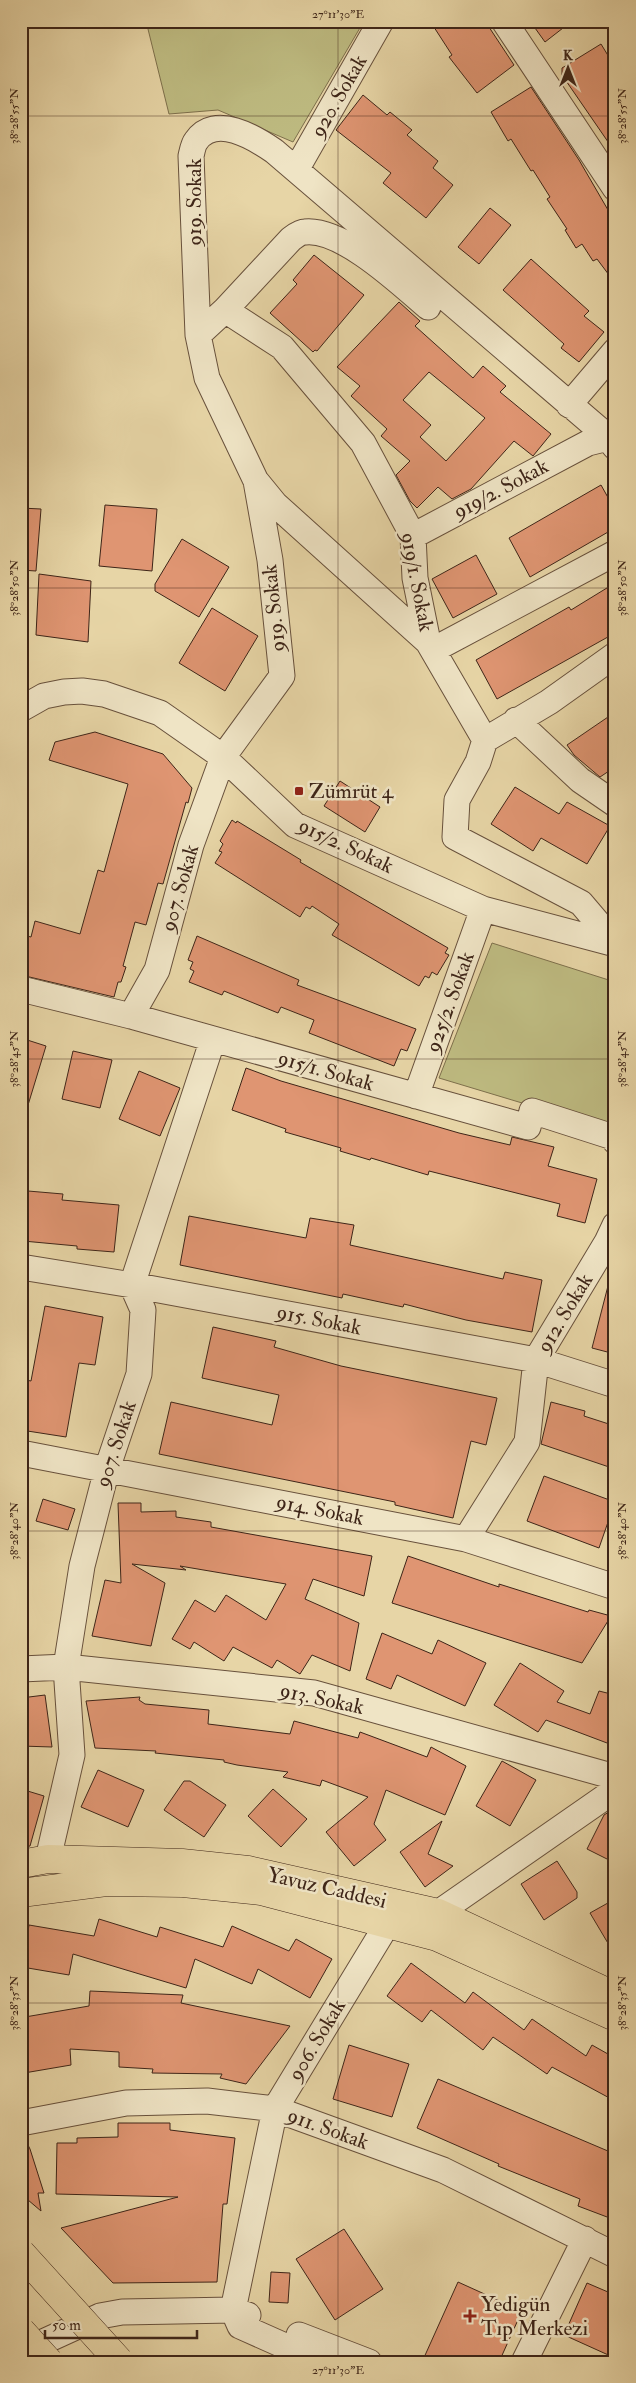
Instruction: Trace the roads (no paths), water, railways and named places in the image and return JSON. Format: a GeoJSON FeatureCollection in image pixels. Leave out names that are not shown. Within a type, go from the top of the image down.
{"type":"FeatureCollection","features":[{"type":"Feature","properties":{"kind":"main road","name":"Yavuz Caddesi"},"geometry":{"type":"LineString","coordinates":[[21,1864],[48,1860],[182,1862],[248,1870],[438,1913],[615,1996]]}},
{"type":"Feature","properties":{"kind":"main road","name":"Yavuz Caddesi"},"geometry":{"type":"LineString","coordinates":[[21,1893],[106,1882],[183,1883],[261,1891],[437,1937],[615,2017]]}},
{"type":"Feature","properties":{"kind":"main road"},"geometry":{"type":"LineString","coordinates":[[21,2253],[119,2361]]}},
{"type":"Feature","properties":{"kind":"main road"},"geometry":{"type":"LineString","coordinates":[[21,2331],[49,2362]]}},
{"type":"Feature","properties":{"kind":"street","name":"920. Sokak"},"geometry":{"type":"LineString","coordinates":[[296,170],[382,21]]}},
{"type":"Feature","properties":{"kind":"street"},"geometry":{"type":"LineString","coordinates":[[504,21],[615,188]]}},
{"type":"Feature","properties":{"kind":"street","name":"919. Sokak"},"geometry":{"type":"LineString","coordinates":[[223,758],[282,676],[270,560],[256,481],[207,378],[198,335],[191,156],[196,141],[211,130],[232,128],[254,138],[296,170],[569,405],[606,442]]}},
{"type":"Feature","properties":{"kind":"street"},"geometry":{"type":"LineString","coordinates":[[198,335],[225,310],[291,238],[303,231],[322,233],[341,239],[606,442]]}},
{"type":"Feature","properties":{"kind":"street","name":"919/1. Sokak"},"geometry":{"type":"LineString","coordinates":[[225,310],[282,346],[363,443],[413,536],[415,578],[430,646],[485,740]]}},
{"type":"Feature","properties":{"kind":"street"},"geometry":{"type":"LineString","coordinates":[[569,405],[615,351]]}},
{"type":"Feature","properties":{"kind":"street","name":"919/2. Sokak"},"geometry":{"type":"LineString","coordinates":[[413,536],[606,442]]}},
{"type":"Feature","properties":{"kind":"street"},"geometry":{"type":"LineString","coordinates":[[256,481],[275,504],[430,646],[615,553]]}},
{"type":"Feature","properties":{"kind":"street"},"geometry":{"type":"LineString","coordinates":[[615,656],[549,702],[485,740],[478,762],[458,800],[455,837],[581,903],[615,943]]}},
{"type":"Feature","properties":{"kind":"street","name":"915/2. Sokak"},"geometry":{"type":"LineString","coordinates":[[25,701],[64,692],[104,694],[160,713],[223,758],[295,825],[483,909],[615,943]]}},
{"type":"Feature","properties":{"kind":"street"},"geometry":{"type":"LineString","coordinates":[[516,720],[580,780],[610,794]]}},
{"type":"Feature","properties":{"kind":"street","name":"907. Sokak"},"geometry":{"type":"LineString","coordinates":[[131,1016],[157,970],[191,845],[223,758]]}},
{"type":"Feature","properties":{"kind":"street","name":"925/2. Sokak"},"geometry":{"type":"LineString","coordinates":[[416,1096],[483,909]]}},
{"type":"Feature","properties":{"kind":"street","name":"915/1. Sokak"},"geometry":{"type":"LineString","coordinates":[[21,989],[131,1016],[528,1127],[532,1111],[612,1137],[615,1141]]}},
{"type":"Feature","properties":{"kind":"street"},"geometry":{"type":"LineString","coordinates":[[132,1284],[214,1039]]}},
{"type":"Feature","properties":{"kind":"street","name":"912. Sokak"},"geometry":{"type":"LineString","coordinates":[[466,1539],[527,1442],[536,1360],[612,1238]]}},
{"type":"Feature","properties":{"kind":"street","name":"915. Sokak"},"geometry":{"type":"LineString","coordinates":[[21,1267],[132,1284],[536,1360],[615,1385]]}},
{"type":"Feature","properties":{"kind":"street","name":"907. Sokak"},"geometry":{"type":"LineString","coordinates":[[48,1860],[72,1754],[66,1667],[82,1566],[107,1469],[139,1374],[143,1310],[132,1284]]}},
{"type":"Feature","properties":{"kind":"street","name":"914. Sokak"},"geometry":{"type":"LineString","coordinates":[[21,1453],[466,1539],[615,1587]]}},
{"type":"Feature","properties":{"kind":"street","name":"913. Sokak"},"geometry":{"type":"LineString","coordinates":[[21,1669],[66,1667],[314,1693],[615,1777]]}},
{"type":"Feature","properties":{"kind":"street"},"geometry":{"type":"LineString","coordinates":[[438,1913],[615,1790]]}},
{"type":"Feature","properties":{"kind":"street","name":"906. Sokak"},"geometry":{"type":"LineString","coordinates":[[234,2310],[275,2110],[388,1923]]}},
{"type":"Feature","properties":{"kind":"street","name":"911. Sokak"},"geometry":{"type":"LineString","coordinates":[[21,2123],[126,2103],[207,2101],[275,2110],[443,2170],[615,2255]]}},
{"type":"Feature","properties":{"kind":"street"},"geometry":{"type":"LineString","coordinates":[[524,2362],[585,2239]]}},
{"type":"Feature","properties":{"kind":"street"},"geometry":{"type":"LineString","coordinates":[[234,2310],[240,2326],[321,2362]]}},
{"type":"Feature","properties":{"kind":"street"},"geometry":{"type":"LineString","coordinates":[[21,2352],[100,2316],[122,2312],[234,2310],[369,2362]]}},
{"type":"Feature","properties":{"kind":"place","name":"Zümrüt 4"},"geometry":{"type":"Point","coordinates":[299,791]}},
{"type":"Feature","properties":{"kind":"place","name":"Yedigün Tıp Merkezi"},"geometry":{"type":"Point","coordinates":[470,2316]}}]}
